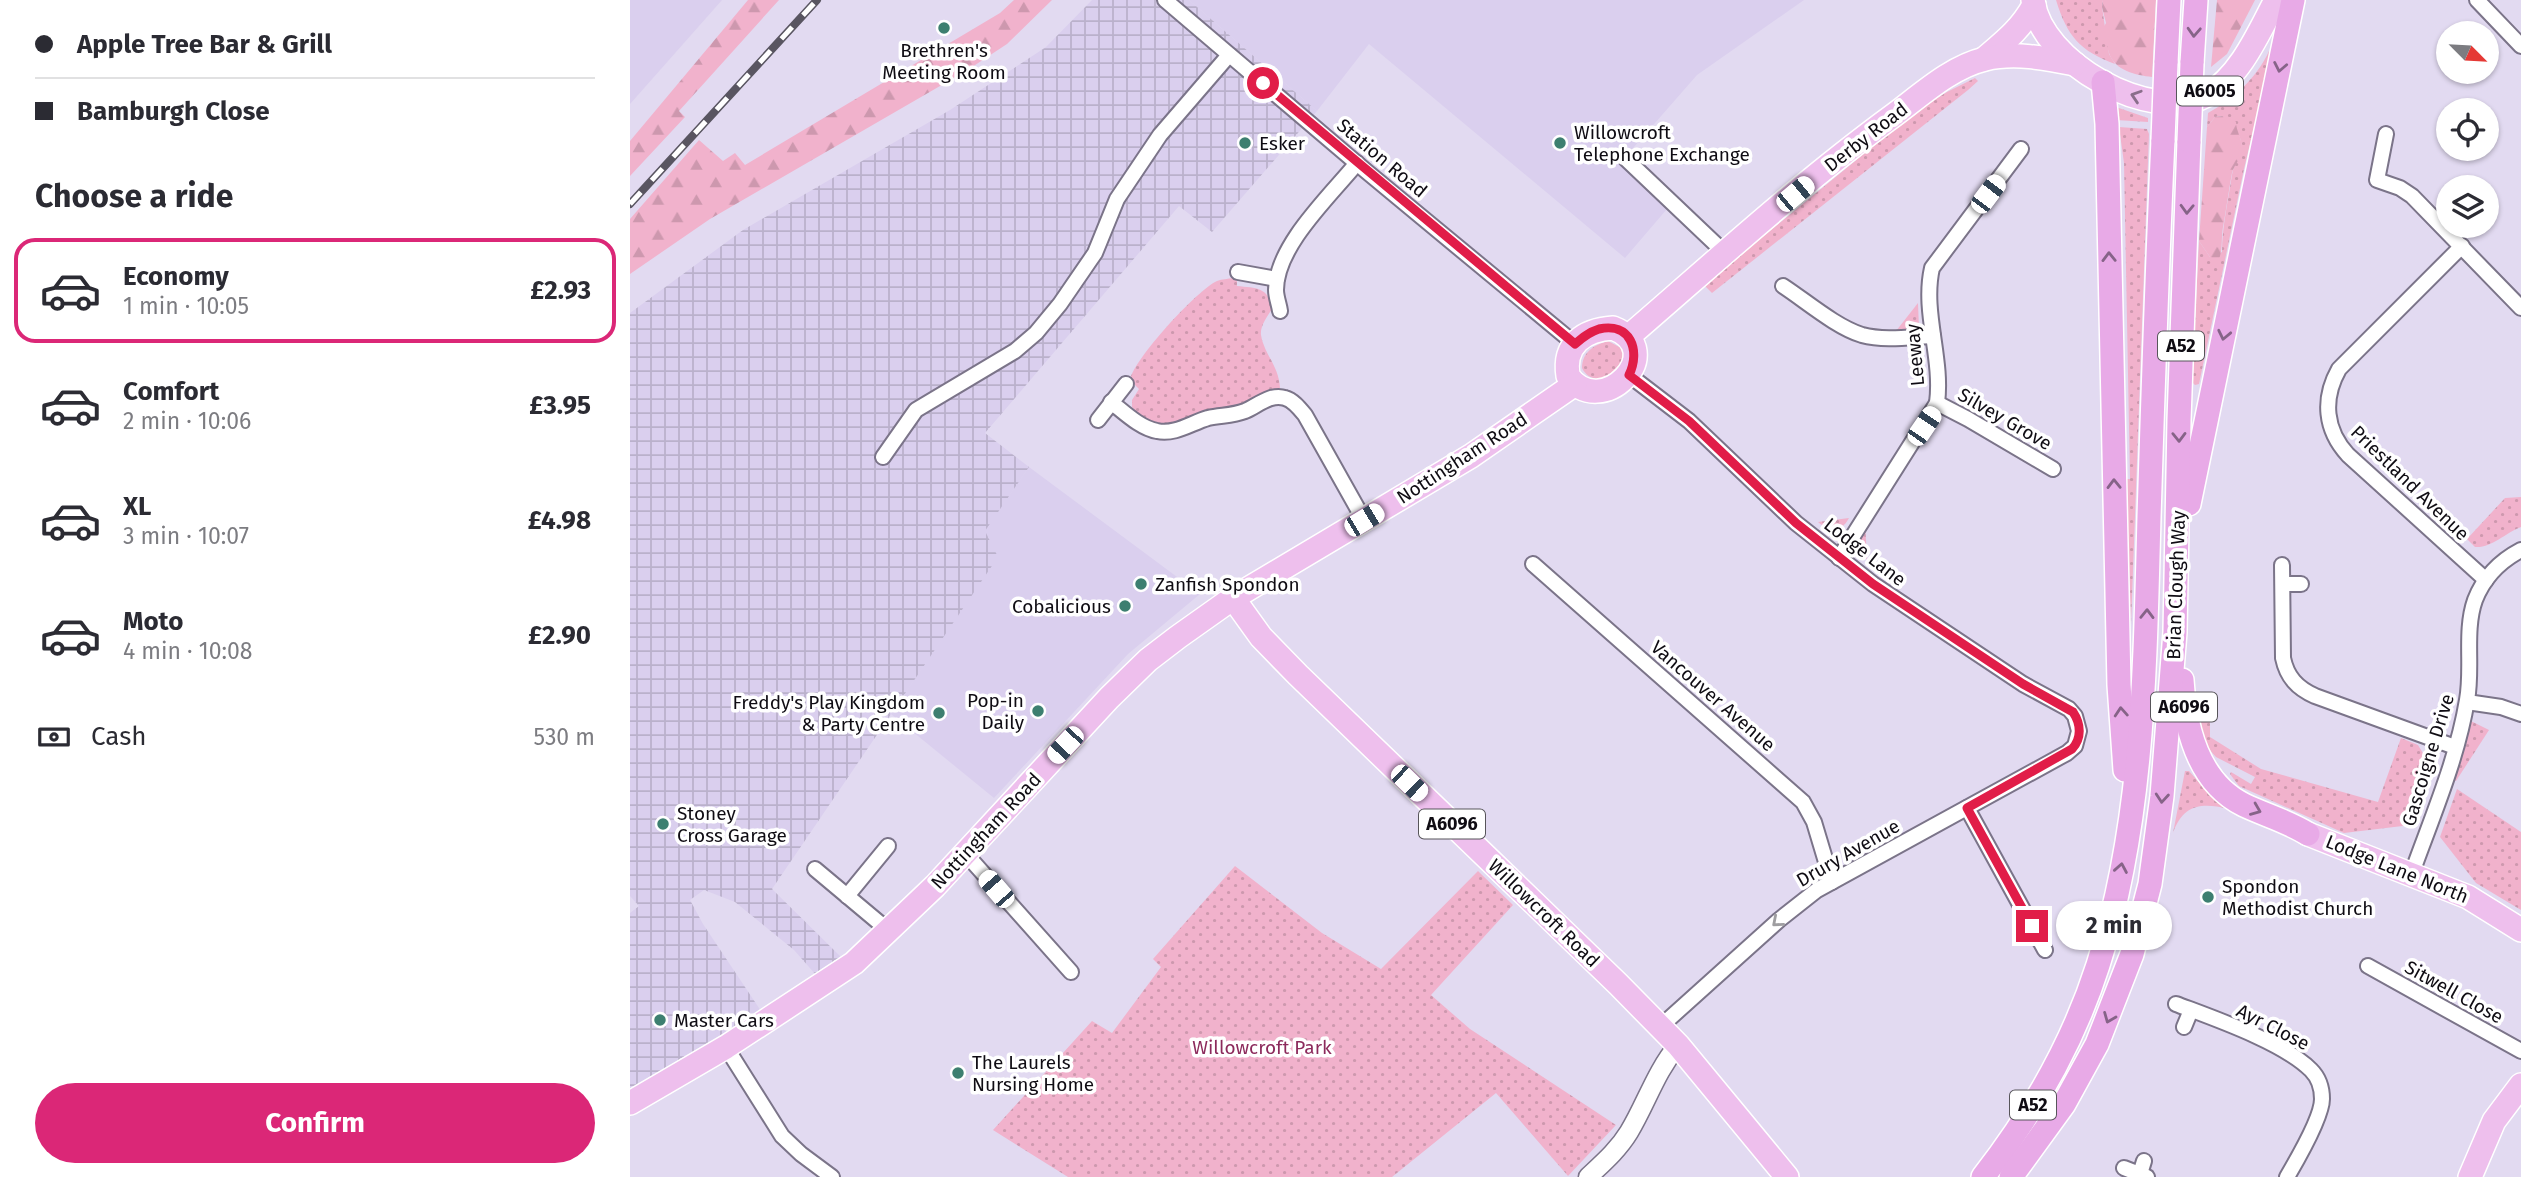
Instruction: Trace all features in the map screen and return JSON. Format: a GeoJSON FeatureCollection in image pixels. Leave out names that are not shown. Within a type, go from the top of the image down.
{"type":"FeatureCollection","features":[{"type":"Feature","properties":{"kind":"highway","name":"Brian Clough Way"},"geometry":{"type":"LineString","coordinates":[[1983,1177],[2021,1126],[2050,1077],[2083,1005],[2110,922],[2131,804],[2141,724],[2146,646],[2156,286],[2169,0]]}},
{"type":"Feature","properties":{"kind":"highway","name":"Brian Clough Way"},"geometry":{"type":"LineString","coordinates":[[2011,1177],[2046,1130],[2080,1076],[2107,1023],[2132,954],[2151,884],[2175,632],[2179,393],[2196,0]]}},
{"type":"Feature","properties":{"kind":"highway"},"geometry":{"type":"LineString","coordinates":[[2178,551],[2293,0]]}},
{"type":"Feature","properties":{"kind":"highway"},"geometry":{"type":"LineString","coordinates":[[2103,82],[2108,147],[2119,685],[2131,804]]}},
{"type":"Feature","properties":{"kind":"highway","name":"A6096"},"geometry":{"type":"LineString","coordinates":[[2175,632],[2189,732],[2210,777],[2225,793],[2242,804],[2291,823],[2308,834]]}},
{"type":"Feature","properties":{"kind":"main road","name":"A6005"},"geometry":{"type":"LineString","coordinates":[[2075,64],[2103,82],[2152,101],[2178,103],[2206,95],[2226,79],[2242,59],[2276,0]]}},
{"type":"Feature","properties":{"kind":"main road","name":"Derby Road"},"geometry":{"type":"LineString","coordinates":[[1628,337],[1867,135],[1935,84],[1984,59],[2011,38],[2026,20],[2033,3]]}},
{"type":"Feature","properties":{"kind":"main road"},"geometry":{"type":"LineString","coordinates":[[2033,3],[2051,42],[2075,64]]}},
{"type":"Feature","properties":{"kind":"main road","name":"Derby Road"},"geometry":{"type":"LineString","coordinates":[[1984,59],[2041,57],[2075,64]]}},
{"type":"Feature","properties":{"kind":"main road"},"geometry":{"type":"LineString","coordinates":[[1613,328],[1628,337],[1632,343],[1635,356],[1629,375],[1606,390],[1593,391],[1575,384],[1568,376],[1567,367],[1567,357],[1575,344],[1588,333],[1613,328]]}},
{"type":"Feature","properties":{"kind":"main road","name":"Nottingham Road"},"geometry":{"type":"LineString","coordinates":[[630,1102],[726,1047],[834,978],[889,931],[1109,698],[1178,637],[1233,598],[1471,456],[1575,384]]}},
{"type":"Feature","properties":{"kind":"main road","name":"Willowcroft Road"},"geometry":{"type":"LineString","coordinates":[[1233,598],[1261,638],[1678,1045],[1787,1177]]}},
{"type":"Feature","properties":{"kind":"main road","name":"Lodge Lane North"},"geometry":{"type":"LineString","coordinates":[[2308,834],[2468,897],[2521,930]]}},
{"type":"Feature","properties":{"kind":"main road"},"geometry":{"type":"LineString","coordinates":[[2470,1177],[2494,1121],[2521,1085]]}},
{"type":"Feature","properties":{"kind":"street","name":"Station Road"},"geometry":{"type":"LineString","coordinates":[[1166,0],[1575,344]]}},
{"type":"Feature","properties":{"kind":"street"},"geometry":{"type":"LineString","coordinates":[[2477,0],[2521,46]]}},
{"type":"Feature","properties":{"kind":"street"},"geometry":{"type":"LineString","coordinates":[[883,457],[916,410],[1015,351],[1036,333],[1060,304],[1095,253],[1117,198],[1160,135],[1229,55]]}},
{"type":"Feature","properties":{"kind":"street"},"geometry":{"type":"LineString","coordinates":[[2386,134],[2377,180],[2406,191],[2521,308]]}},
{"type":"Feature","properties":{"kind":"street","name":"Leeway"},"geometry":{"type":"LineString","coordinates":[[1839,558],[1937,403],[1938,382],[1930,286],[1933,268],[2021,149]]}},
{"type":"Feature","properties":{"kind":"street"},"geometry":{"type":"LineString","coordinates":[[1626,159],[1725,253]]}},
{"type":"Feature","properties":{"kind":"street"},"geometry":{"type":"LineString","coordinates":[[1280,311],[1276,291],[1277,279],[1289,245],[1357,163]]}},
{"type":"Feature","properties":{"kind":"street","name":"Priestland Avenue"},"geometry":{"type":"LineString","coordinates":[[2462,246],[2339,369],[2328,396],[2328,417],[2334,436],[2342,449],[2486,580]]}},
{"type":"Feature","properties":{"kind":"street"},"geometry":{"type":"LineString","coordinates":[[1238,272],[1277,279]]}},
{"type":"Feature","properties":{"kind":"street"},"geometry":{"type":"LineString","coordinates":[[1783,286],[1861,334],[1881,337],[1933,336]]}},
{"type":"Feature","properties":{"kind":"street","name":"Lodge Lane"},"geometry":{"type":"LineString","coordinates":[[1629,375],[1689,421],[1796,523],[1839,558],[1931,625],[2023,684],[2069,709],[2078,724],[2077,743]]}},
{"type":"Feature","properties":{"kind":"street"},"geometry":{"type":"LineString","coordinates":[[1098,420],[1126,384]]}},
{"type":"Feature","properties":{"kind":"street"},"geometry":{"type":"LineString","coordinates":[[1111,402],[1129,417],[1155,431],[1171,432],[1211,418],[1227,417],[1272,397],[1285,398],[1297,405],[1305,415],[1364,520]]}},
{"type":"Feature","properties":{"kind":"street","name":"Silvey Grove"},"geometry":{"type":"LineString","coordinates":[[1937,403],[2053,469]]}},
{"type":"Feature","properties":{"kind":"street","name":"Gascoigne Drive"},"geometry":{"type":"LineString","coordinates":[[2412,873],[2455,747],[2467,702],[2471,618],[2475,601],[2486,580],[2505,560],[2521,550]]}},
{"type":"Feature","properties":{"kind":"street","name":"Vancouver Avenue"},"geometry":{"type":"LineString","coordinates":[[1533,564],[1803,802],[1814,822],[1832,882]]}},
{"type":"Feature","properties":{"kind":"street"},"geometry":{"type":"LineString","coordinates":[[2282,565],[2283,658],[2286,670],[2296,685],[2315,696],[2455,747]]}},
{"type":"Feature","properties":{"kind":"street"},"geometry":{"type":"LineString","coordinates":[[2283,584],[2301,584]]}},
{"type":"Feature","properties":{"kind":"street"},"geometry":{"type":"LineString","coordinates":[[2467,702],[2491,705],[2521,714]]}},
{"type":"Feature","properties":{"kind":"street","name":"Drury Avenue"},"geometry":{"type":"LineString","coordinates":[[1660,1027],[1779,920],[1832,882],[2067,753],[2077,743]]}},
{"type":"Feature","properties":{"kind":"street"},"geometry":{"type":"LineString","coordinates":[[1967,808],[2045,950]]}},
{"type":"Feature","properties":{"kind":"street"},"geometry":{"type":"LineString","coordinates":[[847,896],[888,846]]}},
{"type":"Feature","properties":{"kind":"street"},"geometry":{"type":"LineString","coordinates":[[965,853],[1071,972]]}},
{"type":"Feature","properties":{"kind":"street"},"geometry":{"type":"LineString","coordinates":[[816,870],[889,931]]}},
{"type":"Feature","properties":{"kind":"street","name":"Sitwell Close"},"geometry":{"type":"LineString","coordinates":[[2368,966],[2521,1051]]}},
{"type":"Feature","properties":{"kind":"street","name":"Ayr Close"},"geometry":{"type":"LineString","coordinates":[[2176,1004],[2271,1045],[2315,1075],[2321,1086],[2321,1107],[2291,1175]]}},
{"type":"Feature","properties":{"kind":"street"},"geometry":{"type":"LineString","coordinates":[[2184,1027],[2191,1010]]}},
{"type":"Feature","properties":{"kind":"street"},"geometry":{"type":"LineString","coordinates":[[1588,1177],[1608,1159],[1628,1133],[1662,1064],[1678,1045]]}},
{"type":"Feature","properties":{"kind":"street"},"geometry":{"type":"LineString","coordinates":[[726,1047],[782,1136],[832,1177]]}},
{"type":"Feature","properties":{"kind":"street"},"geometry":{"type":"LineString","coordinates":[[2124,1168],[2144,1171]]}},
{"type":"Feature","properties":{"kind":"shaded area"},"geometry":{"type":"Polygon","coordinates":[[[630,0],[722,0],[630,104],[630,0]]]}},
{"type":"Feature","properties":{"kind":"shaded area"},"geometry":{"type":"Polygon","coordinates":[[[1092,0],[1189,0],[1317,111],[1212,232],[1179,206],[985,433],[1029,467],[985,531],[998,557],[772,889],[841,957],[816,975],[794,950],[735,902],[704,890],[690,900],[761,1011],[630,1089],[630,913],[639,906],[630,896],[630,313],[743,230],[950,110],[1046,47],[1092,0]]]}},
{"type":"Feature","properties":{"kind":"shaded area"},"geometry":{"type":"Polygon","coordinates":[[[1189,0],[1804,0],[1697,75],[1620,163],[1667,209],[1625,258],[1369,44],[1317,111],[1189,0]]]}},
{"type":"Feature","properties":{"kind":"shaded area"},"geometry":{"type":"Polygon","coordinates":[[[1029,467],[1200,594],[1128,654],[994,798],[891,714],[997,557],[984,531],[1029,467]]]}},
{"type":"Feature","properties":{"kind":"green space"},"geometry":{"type":"Polygon","coordinates":[[[748,0],[779,0],[679,111],[685,117],[630,176],[630,141],[748,0]]]}},
{"type":"Feature","properties":{"kind":"green space"},"geometry":{"type":"Polygon","coordinates":[[[1014,0],[1052,0],[1007,44],[966,71],[710,219],[630,274],[630,219],[699,140],[723,161],[735,153],[745,165],[1000,13],[1014,0]]]}},
{"type":"Feature","properties":{"kind":"green space"},"geometry":{"type":"Polygon","coordinates":[[[2056,0],[2103,0],[2109,54],[2115,64],[2093,54],[2077,41],[2070,33],[2056,0]]]}},
{"type":"Feature","properties":{"kind":"green space"},"geometry":{"type":"Polygon","coordinates":[[[2103,0],[2156,0],[2152,77],[2127,71],[2112,59],[2101,32],[2106,23],[2103,0]]]}},
{"type":"Feature","properties":{"kind":"green space"},"geometry":{"type":"Polygon","coordinates":[[[2217,0],[2255,0],[2227,54],[2211,67],[2217,0]]]}},
{"type":"Feature","properties":{"kind":"green space"},"geometry":{"type":"Polygon","coordinates":[[[2269,51],[2271,55],[2199,384],[2195,385],[2192,382],[2199,241],[2210,257],[2222,252],[2232,175],[2241,148],[2239,135],[2223,116],[2215,117],[2207,127],[2208,113],[2243,87],[2258,70],[2269,51]]]}},
{"type":"Feature","properties":{"kind":"green space"},"geometry":{"type":"Polygon","coordinates":[[[1975,78],[1978,81],[1968,90],[1712,293],[1704,285],[1916,111],[1975,78]]]}},
{"type":"Feature","properties":{"kind":"green space"},"geometry":{"type":"Polygon","coordinates":[[[2116,107],[2148,118],[2148,122],[2116,120],[2116,107]]]}},
{"type":"Feature","properties":{"kind":"green space"},"geometry":{"type":"Polygon","coordinates":[[[2223,116],[2236,122],[2242,151],[2232,173],[2221,251],[2219,259],[2215,260],[2199,241],[2207,127],[2215,117],[2223,116]]]}},
{"type":"Feature","properties":{"kind":"green space"},"geometry":{"type":"Polygon","coordinates":[[[2119,127],[2147,129],[2149,134],[2131,625],[2126,479],[2130,479],[2124,163],[2119,127]]]}},
{"type":"Feature","properties":{"kind":"green space"},"geometry":{"type":"Polygon","coordinates":[[[1233,278],[1237,281],[1237,286],[1256,288],[1268,296],[1272,309],[1261,335],[1277,373],[1280,388],[1264,392],[1241,406],[1206,412],[1170,424],[1155,423],[1139,415],[1132,407],[1132,400],[1139,389],[1130,380],[1142,357],[1196,297],[1217,281],[1233,278]]]}},
{"type":"Feature","properties":{"kind":"green space"},"geometry":{"type":"Polygon","coordinates":[[[1918,303],[1919,329],[1896,331],[1918,303]]]}},
{"type":"Feature","properties":{"kind":"green space"},"geometry":{"type":"Polygon","coordinates":[[[1608,341],[1623,349],[1620,365],[1608,376],[1594,378],[1587,375],[1582,368],[1587,353],[1608,341]]]}},
{"type":"Feature","properties":{"kind":"green space"},"geometry":{"type":"Polygon","coordinates":[[[2521,497],[2521,527],[2481,547],[2475,547],[2467,539],[2505,498],[2521,497]]]}},
{"type":"Feature","properties":{"kind":"green space"},"geometry":{"type":"Polygon","coordinates":[[[1849,518],[1835,529],[1827,528],[1818,522],[1849,518]]]}},
{"type":"Feature","properties":{"kind":"green space"},"geometry":{"type":"Polygon","coordinates":[[[1865,521],[1867,559],[1854,547],[1854,539],[1865,521]]]}},
{"type":"Feature","properties":{"kind":"green space"},"geometry":{"type":"Polygon","coordinates":[[[2200,718],[2210,719],[2210,737],[2261,769],[2378,802],[2401,738],[2418,745],[2433,770],[2417,818],[2411,825],[2344,833],[2239,786],[2231,772],[2251,784],[2255,777],[2216,757],[2204,739],[2200,718]]]}},
{"type":"Feature","properties":{"kind":"green space"},"geometry":{"type":"Polygon","coordinates":[[[2471,721],[2489,730],[2456,781],[2452,780],[2471,721]]]}},
{"type":"Feature","properties":{"kind":"green space"},"geometry":{"type":"Polygon","coordinates":[[[2185,771],[2189,771],[2214,799],[2228,809],[2209,806],[2194,808],[2182,816],[2173,833],[2185,771]]]}},
{"type":"Feature","properties":{"kind":"green space"},"geometry":{"type":"Polygon","coordinates":[[[2457,789],[2521,832],[2521,910],[2476,883],[2440,837],[2457,789]]]}},
{"type":"Feature","properties":{"kind":"green space","name":"Willowcroft Park"},"geometry":{"type":"Polygon","coordinates":[[[1235,866],[1322,933],[1381,969],[1478,871],[1513,905],[1431,995],[1470,1029],[1616,1125],[1568,1176],[1496,1093],[1392,1177],[1068,1177],[993,1130],[1092,1021],[1112,1033],[1161,967],[1153,959],[1235,866]]]}},
{"type":"Feature","properties":{"kind":"railway"},"geometry":{"type":"LineString","coordinates":[[630,204],[817,0]]}},
{"type":"Feature","properties":{"kind":"place","name":"Brethren's Meeting Room"},"geometry":{"type":"Point","coordinates":[944,28]}},
{"type":"Feature","properties":{"kind":"place","name":"Esker"},"geometry":{"type":"Point","coordinates":[1245,143]}},
{"type":"Feature","properties":{"kind":"place","name":"Willowcroft Telephone Exchange"},"geometry":{"type":"Point","coordinates":[1560,143]}},
{"type":"Feature","properties":{"kind":"place","name":"Zanfish Spondon"},"geometry":{"type":"Point","coordinates":[1141,584]}},
{"type":"Feature","properties":{"kind":"place","name":"Cobalicious"},"geometry":{"type":"Point","coordinates":[1125,606]}},
{"type":"Feature","properties":{"kind":"place","name":"Pop-in Daily"},"geometry":{"type":"Point","coordinates":[1038,711]}},
{"type":"Feature","properties":{"kind":"place","name":"Freddy's Play Kingdom & Party Centre"},"geometry":{"type":"Point","coordinates":[939,713]}},
{"type":"Feature","properties":{"kind":"place","name":"Stoney Cross Garage"},"geometry":{"type":"Point","coordinates":[663,824]}},
{"type":"Feature","properties":{"kind":"place","name":"Spondon Methodist Church"},"geometry":{"type":"Point","coordinates":[2208,897]}},
{"type":"Feature","properties":{"kind":"place","name":"Master Cars"},"geometry":{"type":"Point","coordinates":[660,1020]}},
{"type":"Feature","properties":{"kind":"place","name":"The Laurels Nursing Home"},"geometry":{"type":"Point","coordinates":[958,1073]}},
{"type":"Feature","properties":{"kind":"route"},"geometry":{"type":"LineString","coordinates":[[1263,83],[1575,344],[1588,333],[1600,329],[1613,328],[1624,333],[1632,343],[1635,356],[1629,375],[1689,421],[1796,523],[1914,614],[2023,684],[2073,712],[2079,731],[2078,741],[2072,749],[1967,808],[2032,926]]}}]}
